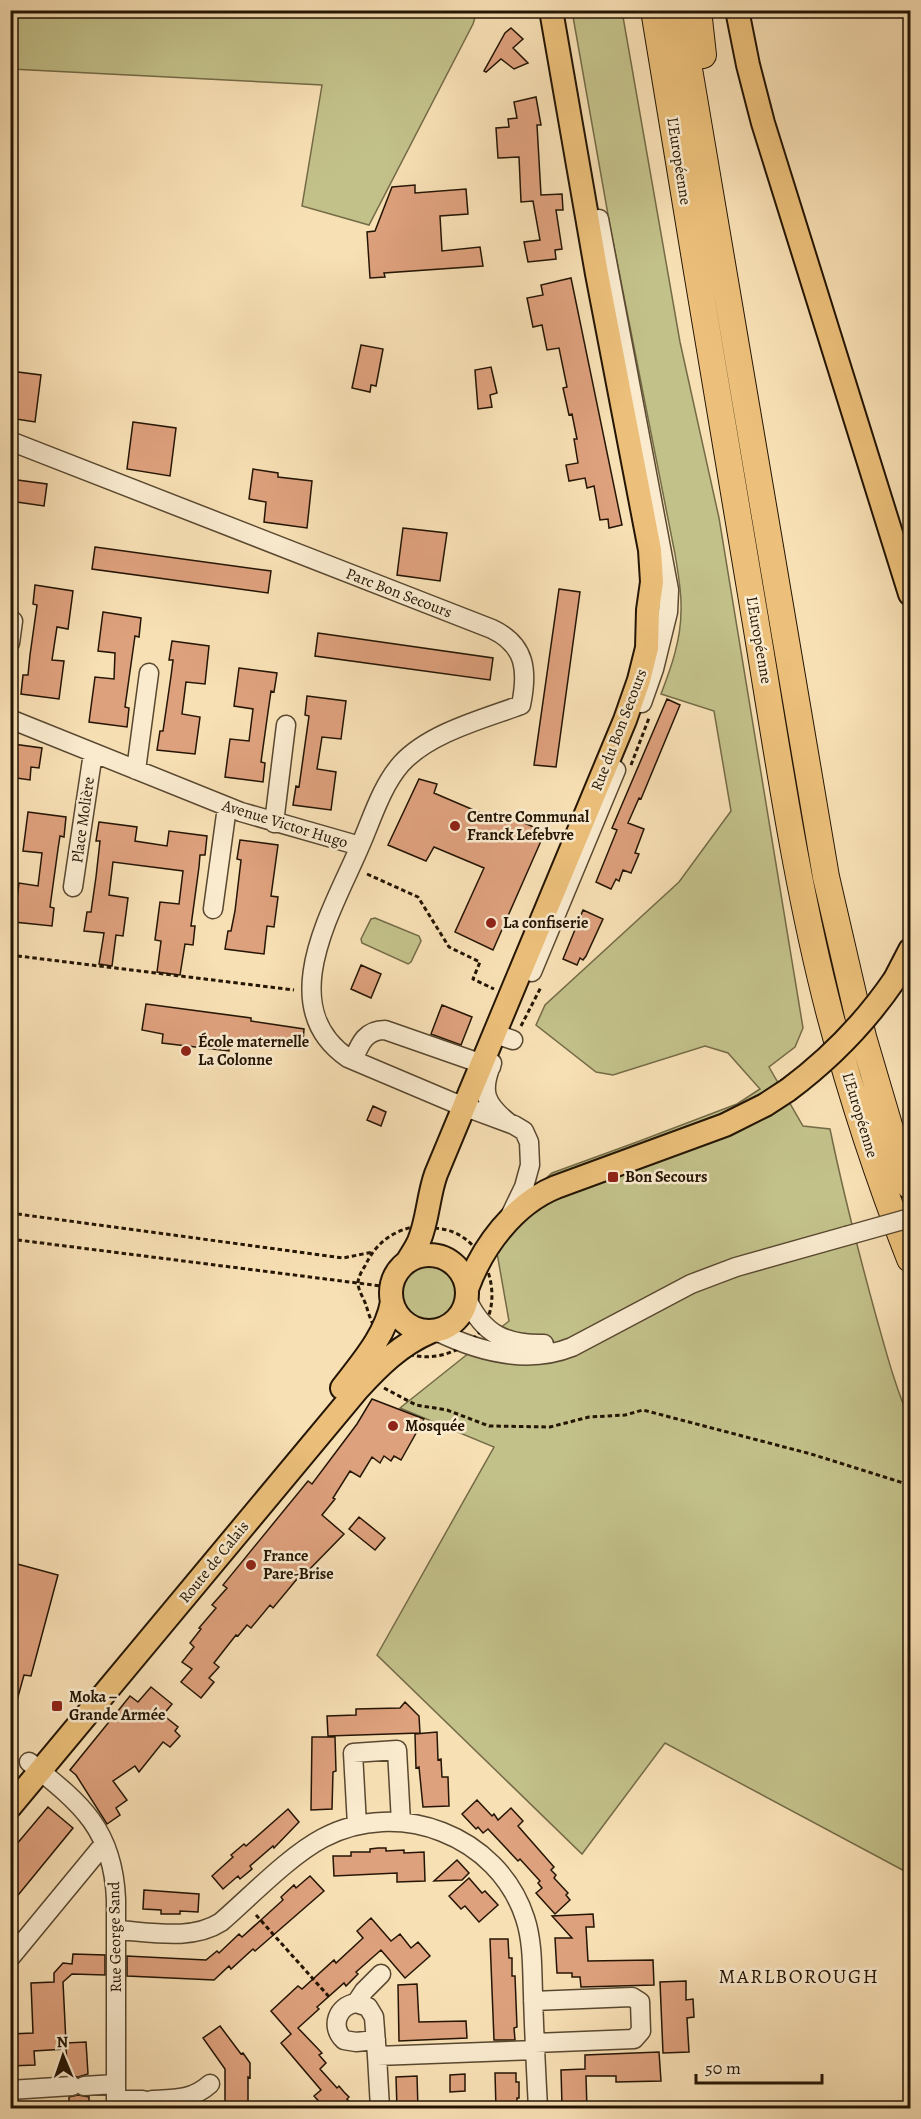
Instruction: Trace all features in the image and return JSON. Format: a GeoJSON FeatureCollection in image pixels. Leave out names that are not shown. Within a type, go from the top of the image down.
{"type":"FeatureCollection","features":[{"type":"Feature","properties":{"kind":"highway","name":"L'Européenne"},"geometry":{"type":"LineString","coordinates":[[654,10],[777,747],[808,919],[848,1079],[878,1173],[910,1259]]}},
{"type":"Feature","properties":{"kind":"highway","name":"L'Européenne"},"geometry":{"type":"LineString","coordinates":[[679,10],[814,816],[832,908],[872,1069],[910,1186]]}},
{"type":"Feature","properties":{"kind":"highway"},"geometry":{"type":"LineString","coordinates":[[698,10],[720,179],[739,365]]}},
{"type":"Feature","properties":{"kind":"main road","name":"Rue du Bon Secours"},"geometry":{"type":"LineString","coordinates":[[407,1262],[418,1243],[433,1182],[465,1106],[504,1037],[511,996],[635,693],[647,648],[648,610],[659,604],[566,64],[551,10]]}},
{"type":"Feature","properties":{"kind":"main road"},"geometry":{"type":"LineString","coordinates":[[738,10],[748,65],[766,133],[910,594]]}},
{"type":"Feature","properties":{"kind":"main road"},"geometry":{"type":"LineString","coordinates":[[467,1294],[465,1280],[458,1269],[444,1258],[423,1255],[407,1262],[396,1273],[391,1295],[396,1313],[407,1325],[418,1330],[433,1331],[455,1321],[462,1312],[481,1256],[504,1226],[525,1204],[547,1191],[725,1125],[788,1090],[819,1066],[849,1038],[895,979],[910,950]]}},
{"type":"Feature","properties":{"kind":"main road","name":"Route de Calais"},"geometry":{"type":"LineString","coordinates":[[10,1807],[35,1767],[203,1554],[263,1487],[318,1420],[383,1330],[388,1318],[391,1295]]}},
{"type":"Feature","properties":{"kind":"main road","name":"Route de Calais"},"geometry":{"type":"LineString","coordinates":[[10,1785],[35,1767],[358,1389],[404,1345],[433,1331]]}},
{"type":"Feature","properties":{"kind":"street","name":"Rue du Bon Secours"},"geometry":{"type":"LineString","coordinates":[[562,10],[566,64]]}},
{"type":"Feature","properties":{"kind":"street","name":"Parc Bon Secours"},"geometry":{"type":"LineString","coordinates":[[10,441],[492,629],[513,644],[519,651],[524,667],[525,677],[520,705],[444,734],[424,745],[408,758],[389,780],[360,846]]}},
{"type":"Feature","properties":{"kind":"street","name":"Rue du Bon Secours"},"geometry":{"type":"LineString","coordinates":[[504,1037],[560,908],[654,669],[659,604]]}},
{"type":"Feature","properties":{"kind":"street"},"geometry":{"type":"LineString","coordinates":[[10,643],[13,621]]}},
{"type":"Feature","properties":{"kind":"street"},"geometry":{"type":"LineString","coordinates":[[136,770],[149,673]]}},
{"type":"Feature","properties":{"kind":"street","name":"Avenue Victor Hugo"},"geometry":{"type":"LineString","coordinates":[[10,719],[227,807],[274,823],[360,846],[316,950],[311,973],[311,992],[315,1012],[323,1029],[341,1053],[353,1060],[509,1123]]}},
{"type":"Feature","properties":{"kind":"street"},"geometry":{"type":"LineString","coordinates":[[274,823],[286,725]]}},
{"type":"Feature","properties":{"kind":"street","name":"Place Molière"},"geometry":{"type":"LineString","coordinates":[[73,887],[93,753]]}},
{"type":"Feature","properties":{"kind":"street"},"geometry":{"type":"LineString","coordinates":[[213,909],[227,807]]}},
{"type":"Feature","properties":{"kind":"street"},"geometry":{"type":"LineString","coordinates":[[353,1060],[360,1044],[368,1034],[385,1030],[486,1066]]}},
{"type":"Feature","properties":{"kind":"street","name":"Rue du Bon Secours"},"geometry":{"type":"LineString","coordinates":[[486,1066],[486,1096],[495,1111],[509,1123]]}},
{"type":"Feature","properties":{"kind":"street"},"geometry":{"type":"LineString","coordinates":[[504,1226],[524,1187],[531,1159],[526,1134],[509,1123]]}},
{"type":"Feature","properties":{"kind":"street"},"geometry":{"type":"LineString","coordinates":[[433,1331],[475,1348],[523,1355],[565,1350],[678,1290],[713,1275],[910,1218]]}},
{"type":"Feature","properties":{"kind":"street"},"geometry":{"type":"LineString","coordinates":[[467,1294],[477,1320],[485,1328],[505,1338],[528,1344],[564,1341],[609,1326]]}},
{"type":"Feature","properties":{"kind":"street"},"geometry":{"type":"LineString","coordinates":[[357,1825],[352,1753],[396,1750],[401,1822]]}},
{"type":"Feature","properties":{"kind":"street","name":"Rue George Sand"},"geometry":{"type":"LineString","coordinates":[[35,1767],[82,1806],[104,1845],[115,1879],[116,2098]]}},
{"type":"Feature","properties":{"kind":"street"},"geometry":{"type":"LineString","coordinates":[[117,1930],[184,1934],[201,1932],[221,1922],[315,1843],[336,1832],[357,1825],[380,1822],[401,1822],[434,1828],[471,1846],[501,1875],[517,1898],[528,1927],[538,2109]]}},
{"type":"Feature","properties":{"kind":"street"},"geometry":{"type":"LineString","coordinates":[[10,1958],[104,1845]]}},
{"type":"Feature","properties":{"kind":"street"},"geometry":{"type":"LineString","coordinates":[[381,1974],[348,2007],[336,2024],[341,2037],[350,2042],[376,2048],[535,2047],[634,2039],[641,2031],[640,2002],[632,1997],[533,2001]]}},
{"type":"Feature","properties":{"kind":"street"},"geometry":{"type":"LineString","coordinates":[[348,2007],[363,2004],[374,2017],[380,2109]]}},
{"type":"Feature","properties":{"kind":"street"},"geometry":{"type":"LineString","coordinates":[[10,2090],[78,2086],[116,2098],[147,2100],[187,2098],[201,2092],[210,2084]]}},
{"type":"Feature","properties":{"kind":"path"},"geometry":{"type":"LineString","coordinates":[[352,866],[418,897],[449,947],[480,962],[474,979],[511,996]]}},
{"type":"Feature","properties":{"kind":"path"},"geometry":{"type":"LineString","coordinates":[[10,955],[311,992]]}},
{"type":"Feature","properties":{"kind":"path"},"geometry":{"type":"LineString","coordinates":[[504,1037],[530,1011],[544,979]]}},
{"type":"Feature","properties":{"kind":"path"},"geometry":{"type":"LineString","coordinates":[[10,1213],[343,1258],[373,1252]]}},
{"type":"Feature","properties":{"kind":"path"},"geometry":{"type":"LineString","coordinates":[[358,1283],[363,1268],[373,1252],[393,1233],[412,1227]]}},
{"type":"Feature","properties":{"kind":"path"},"geometry":{"type":"LineString","coordinates":[[10,1239],[358,1283],[391,1295]]}},
{"type":"Feature","properties":{"kind":"path"},"geometry":{"type":"LineString","coordinates":[[409,1354],[431,1357],[453,1353]]}},
{"type":"Feature","properties":{"kind":"path"},"geometry":{"type":"LineString","coordinates":[[375,1383],[416,1405],[447,1410],[489,1426],[550,1427],[589,1417],[625,1415],[643,1410],[811,1454],[910,1485]]}},
{"type":"Feature","properties":{"kind":"path"},"geometry":{"type":"LineString","coordinates":[[245,1902],[348,2007]]}},
{"type":"Feature","properties":{"kind":"shaded area"},"geometry":{"type":"Polygon","coordinates":[[[10,11],[477,11],[473,24],[369,225],[302,206],[322,85],[11,69],[10,11]]]}},
{"type":"Feature","properties":{"kind":"shaded area"},"geometry":{"type":"Polygon","coordinates":[[[572,11],[622,11],[680,342],[719,518],[803,1028],[795,1047],[769,1067],[803,1126],[830,1129],[876,1316],[895,1382],[910,1420],[910,1874],[665,1743],[582,1854],[377,1655],[494,1447],[400,1408],[509,1321],[497,1253],[533,1190],[552,1173],[737,1104],[760,1089],[728,1053],[705,1046],[613,1075],[596,1072],[536,1025],[545,1005],[679,882],[731,811],[714,711],[661,694],[672,664],[681,622],[680,582],[610,226],[572,11]]]}},
{"type":"Feature","properties":{"kind":"shaded area"},"geometry":{"type":"Polygon","coordinates":[[[375,918],[419,936],[421,941],[411,962],[408,964],[362,943],[361,939],[371,919],[375,918]]]}},
{"type":"Feature","properties":{"kind":"shaded area"},"geometry":{"type":"Polygon","coordinates":[[[428,1265],[439,1267],[448,1273],[454,1282],[456,1293],[454,1304],[448,1313],[439,1319],[428,1321],[417,1319],[408,1313],[402,1304],[400,1293],[402,1282],[408,1273],[417,1267],[428,1265]]]}},
{"type":"Feature","properties":{"kind":"building"},"geometry":{"type":"Polygon","coordinates":[[[511,28],[523,39],[513,48],[528,63],[514,69],[501,59],[486,72],[484,71],[505,33],[511,28]]]}},
{"type":"Feature","properties":{"kind":"building"},"geometry":{"type":"Polygon","coordinates":[[[536,97],[541,125],[537,125],[541,195],[562,194],[563,210],[556,210],[562,249],[555,250],[556,259],[528,262],[524,242],[540,240],[533,201],[521,202],[519,157],[498,158],[496,128],[509,127],[508,119],[517,118],[514,102],[536,97]]]}},
{"type":"Feature","properties":{"kind":"building"},"geometry":{"type":"Polygon","coordinates":[[[415,185],[415,193],[466,189],[468,214],[440,216],[442,251],[480,247],[483,266],[384,273],[385,277],[370,278],[367,232],[375,231],[392,187],[415,185]]]}},
{"type":"Feature","properties":{"kind":"building"},"geometry":{"type":"Polygon","coordinates":[[[571,278],[622,525],[609,528],[608,519],[600,520],[594,486],[587,488],[585,478],[569,481],[566,465],[578,463],[574,439],[577,439],[563,388],[567,387],[559,348],[547,350],[542,325],[533,327],[527,298],[543,295],[541,285],[571,278]]]}},
{"type":"Feature","properties":{"kind":"building"},"geometry":{"type":"Polygon","coordinates":[[[361,345],[383,349],[376,386],[371,385],[370,392],[352,388],[361,345]]]}},
{"type":"Feature","properties":{"kind":"building"},"geometry":{"type":"Polygon","coordinates":[[[491,367],[497,393],[490,395],[492,407],[478,409],[475,370],[491,367]]]}},
{"type":"Feature","properties":{"kind":"building"},"geometry":{"type":"Polygon","coordinates":[[[10,371],[41,375],[35,422],[10,418],[10,371]]]}},
{"type":"Feature","properties":{"kind":"building"},"geometry":{"type":"Polygon","coordinates":[[[133,422],[176,428],[170,476],[127,469],[133,422]]]}},
{"type":"Feature","properties":{"kind":"building"},"geometry":{"type":"Polygon","coordinates":[[[253,469],[278,473],[278,477],[312,481],[307,528],[264,522],[266,502],[249,499],[253,469]]]}},
{"type":"Feature","properties":{"kind":"building"},"geometry":{"type":"Polygon","coordinates":[[[10,479],[47,484],[44,506],[10,501],[10,479]]]}},
{"type":"Feature","properties":{"kind":"building"},"geometry":{"type":"Polygon","coordinates":[[[403,528],[447,533],[440,581],[397,575],[403,528]]]}},
{"type":"Feature","properties":{"kind":"building"},"geometry":{"type":"Polygon","coordinates":[[[95,547],[271,571],[268,593],[92,569],[95,547]]]}},
{"type":"Feature","properties":{"kind":"building"},"geometry":{"type":"Polygon","coordinates":[[[35,585],[73,591],[68,629],[57,627],[52,660],[64,661],[59,699],[21,694],[23,675],[28,675],[37,605],[33,604],[35,585]]]}},
{"type":"Feature","properties":{"kind":"building"},"geometry":{"type":"Polygon","coordinates":[[[559,589],[580,592],[556,767],[534,765],[559,589]]]}},
{"type":"Feature","properties":{"kind":"building"},"geometry":{"type":"Polygon","coordinates":[[[103,612],[141,618],[139,637],[135,636],[125,707],[129,708],[127,727],[89,722],[95,677],[114,679],[115,653],[98,651],[103,612]]]}},
{"type":"Feature","properties":{"kind":"building"},"geometry":{"type":"Polygon","coordinates":[[[318,633],[493,658],[490,680],[315,656],[318,633]]]}},
{"type":"Feature","properties":{"kind":"building"},"geometry":{"type":"Polygon","coordinates":[[[172,641],[209,646],[205,684],[186,682],[182,714],[200,717],[195,754],[157,750],[160,731],[163,731],[171,676],[173,660],[169,660],[172,641]]]}},
{"type":"Feature","properties":{"kind":"building"},"geometry":{"type":"Polygon","coordinates":[[[239,668],[277,673],[274,692],[271,691],[261,762],[265,763],[263,782],[225,777],[230,739],[249,741],[253,709],[234,706],[239,668]]]}},
{"type":"Feature","properties":{"kind":"building"},"geometry":{"type":"Polygon","coordinates":[[[307,696],[346,701],[341,739],[322,737],[317,769],[336,772],[331,810],[293,805],[296,786],[299,787],[309,716],[305,715],[307,696]]]}},
{"type":"Feature","properties":{"kind":"building"},"geometry":{"type":"Polygon","coordinates":[[[667,699],[680,705],[641,799],[639,798],[628,823],[644,829],[635,853],[639,854],[631,873],[623,870],[619,881],[616,879],[611,889],[596,882],[617,830],[612,828],[667,699]]]}},
{"type":"Feature","properties":{"kind":"building"},"geometry":{"type":"Polygon","coordinates":[[[13,744],[42,748],[39,768],[31,767],[30,780],[10,777],[13,744]]]}},
{"type":"Feature","properties":{"kind":"building"},"geometry":{"type":"Polygon","coordinates":[[[419,779],[437,784],[434,793],[504,823],[508,816],[545,832],[493,950],[455,932],[484,868],[434,847],[426,861],[388,845],[419,779]]]}},
{"type":"Feature","properties":{"kind":"building"},"geometry":{"type":"Polygon","coordinates":[[[28,812],[66,817],[64,837],[60,836],[50,907],[54,908],[52,926],[14,922],[19,883],[38,886],[42,853],[23,851],[28,812]]]}},
{"type":"Feature","properties":{"kind":"building"},"geometry":{"type":"Polygon","coordinates":[[[99,822],[137,827],[135,841],[167,846],[169,831],[207,836],[205,855],[200,855],[191,926],[195,926],[193,945],[185,944],[180,975],[157,972],[161,941],[155,940],[160,902],[179,904],[183,871],[113,862],[109,895],[128,898],[123,936],[116,935],[112,966],[99,964],[104,933],[84,931],[87,912],[91,912],[96,877],[100,841],[96,841],[99,822]]]}},
{"type":"Feature","properties":{"kind":"building"},"geometry":{"type":"Polygon","coordinates":[[[240,840],[278,845],[271,896],[278,897],[274,927],[267,926],[264,954],[225,949],[235,911],[241,860],[237,859],[240,840]]]}},
{"type":"Feature","properties":{"kind":"building"},"geometry":{"type":"Polygon","coordinates":[[[583,910],[603,919],[586,956],[583,960],[580,958],[577,965],[563,959],[583,910]]]}},
{"type":"Feature","properties":{"kind":"building"},"geometry":{"type":"Polygon","coordinates":[[[361,965],[381,974],[371,998],[351,989],[361,965]]]}},
{"type":"Feature","properties":{"kind":"building"},"geometry":{"type":"Polygon","coordinates":[[[146,1004],[251,1018],[251,1021],[304,1029],[303,1043],[295,1042],[294,1046],[248,1040],[247,1045],[230,1042],[229,1051],[162,1043],[163,1034],[142,1030],[146,1004]]]}},
{"type":"Feature","properties":{"kind":"building"},"geometry":{"type":"Polygon","coordinates":[[[442,1005],[472,1017],[461,1045],[431,1034],[442,1005]]]}},
{"type":"Feature","properties":{"kind":"building"},"geometry":{"type":"Polygon","coordinates":[[[373,1106],[386,1112],[381,1126],[367,1120],[373,1106]]]}},
{"type":"Feature","properties":{"kind":"building"},"geometry":{"type":"Polygon","coordinates":[[[372,1399],[424,1419],[401,1460],[394,1456],[391,1461],[384,1456],[380,1463],[372,1457],[360,1477],[350,1471],[333,1498],[335,1499],[322,1515],[344,1534],[299,1580],[297,1579],[273,1608],[270,1605],[251,1628],[247,1625],[238,1636],[236,1635],[214,1663],[219,1667],[209,1678],[214,1682],[201,1698],[181,1682],[192,1669],[182,1662],[194,1647],[190,1643],[201,1629],[199,1628],[216,1608],[212,1605],[227,1588],[223,1585],[308,1481],[312,1484],[357,1424],[372,1399]]]}},
{"type":"Feature","properties":{"kind":"building"},"geometry":{"type":"Polygon","coordinates":[[[359,1517],[385,1538],[375,1550],[349,1529],[359,1517]]]}},
{"type":"Feature","properties":{"kind":"building"},"geometry":{"type":"Polygon","coordinates":[[[10,1562],[58,1575],[31,1676],[24,1675],[14,1711],[10,1710],[10,1562]]]}},
{"type":"Feature","properties":{"kind":"building"},"geometry":{"type":"Polygon","coordinates":[[[151,1687],[172,1704],[163,1715],[178,1727],[175,1731],[180,1736],[170,1747],[163,1742],[139,1772],[135,1766],[113,1781],[127,1800],[116,1808],[120,1815],[107,1824],[76,1775],[70,1770],[130,1696],[138,1702],[151,1687]]]}},
{"type":"Feature","properties":{"kind":"building"},"geometry":{"type":"Polygon","coordinates":[[[405,1702],[419,1716],[420,1733],[328,1736],[327,1716],[356,1715],[356,1709],[400,1708],[405,1702]]]}},
{"type":"Feature","properties":{"kind":"building"},"geometry":{"type":"Polygon","coordinates":[[[437,1732],[438,1760],[441,1759],[442,1777],[448,1777],[449,1806],[423,1807],[419,1767],[416,1768],[415,1734],[437,1732]]]}},
{"type":"Feature","properties":{"kind":"building"},"geometry":{"type":"Polygon","coordinates":[[[312,1737],[335,1737],[336,1771],[333,1772],[332,1809],[311,1810],[312,1737]]]}},
{"type":"Feature","properties":{"kind":"building"},"geometry":{"type":"Polygon","coordinates":[[[477,1800],[498,1820],[511,1808],[523,1821],[518,1826],[554,1867],[551,1870],[556,1875],[554,1878],[568,1893],[566,1895],[570,1900],[555,1914],[536,1893],[542,1888],[538,1883],[540,1881],[520,1859],[518,1861],[488,1829],[483,1833],[478,1827],[476,1829],[462,1814],[477,1800]]]}},
{"type":"Feature","properties":{"kind":"building"},"geometry":{"type":"Polygon","coordinates":[[[48,1807],[73,1828],[10,1905],[10,1852],[48,1807]]]}},
{"type":"Feature","properties":{"kind":"building"},"geometry":{"type":"Polygon","coordinates":[[[288,1809],[299,1822],[274,1848],[273,1846],[250,1866],[252,1869],[240,1879],[238,1876],[223,1889],[212,1876],[233,1857],[231,1855],[244,1844],[246,1846],[288,1809]]]}},
{"type":"Feature","properties":{"kind":"building"},"geometry":{"type":"Polygon","coordinates":[[[386,1848],[386,1851],[404,1850],[404,1853],[424,1852],[425,1881],[397,1882],[397,1873],[334,1876],[333,1856],[351,1856],[351,1852],[370,1852],[370,1849],[386,1848]]]}},
{"type":"Feature","properties":{"kind":"building"},"geometry":{"type":"Polygon","coordinates":[[[457,1860],[469,1873],[462,1880],[434,1881],[457,1860]]]}},
{"type":"Feature","properties":{"kind":"building"},"geometry":{"type":"Polygon","coordinates":[[[310,1876],[324,1891],[255,1951],[253,1949],[231,1969],[229,1966],[214,1980],[127,1976],[127,1956],[206,1960],[217,1951],[219,1953],[239,1934],[242,1937],[283,1900],[281,1897],[294,1885],[296,1888],[310,1876]]]}},
{"type":"Feature","properties":{"kind":"building"},"geometry":{"type":"Polygon","coordinates":[[[469,1878],[482,1893],[485,1891],[498,1905],[479,1922],[465,1906],[461,1909],[449,1896],[469,1878]]]}},
{"type":"Feature","properties":{"kind":"building"},"geometry":{"type":"Polygon","coordinates":[[[144,1890],[199,1894],[198,1912],[180,1911],[180,1914],[161,1914],[161,1910],[143,1909],[144,1890]]]}},
{"type":"Feature","properties":{"kind":"building"},"geometry":{"type":"Polygon","coordinates":[[[593,1914],[594,1927],[586,1927],[588,1961],[653,1960],[654,1985],[581,1987],[580,1977],[572,1977],[572,1973],[557,1973],[555,1938],[572,1938],[552,1916],[593,1914]]]}},
{"type":"Feature","properties":{"kind":"building"},"geometry":{"type":"Polygon","coordinates":[[[371,1918],[391,1941],[400,1934],[411,1948],[418,1942],[430,1956],[405,1978],[381,1950],[356,1972],[358,1974],[346,1986],[344,1983],[317,2007],[319,2009],[298,2028],[322,2053],[319,2055],[326,2063],[320,2069],[337,2088],[339,2086],[349,2097],[347,2099],[355,2109],[326,2109],[314,2096],[321,2090],[281,2043],[291,2034],[271,2011],[298,1986],[302,1989],[334,1960],[336,1963],[363,1938],[357,1931],[371,1918]]]}},
{"type":"Feature","properties":{"kind":"building"},"geometry":{"type":"Polygon","coordinates":[[[490,1939],[508,1939],[509,1958],[512,1958],[512,1976],[515,1976],[517,2027],[514,2028],[515,2040],[494,2040],[490,1939]]]}},
{"type":"Feature","properties":{"kind":"building"},"geometry":{"type":"Polygon","coordinates":[[[73,1954],[105,1955],[105,1975],[72,1974],[63,1982],[66,2043],[86,2042],[88,2074],[78,2077],[68,2075],[66,2049],[34,2051],[35,2065],[10,2066],[10,2034],[33,2033],[31,1983],[54,1982],[54,1973],[63,1963],[72,1964],[73,1954]]]}},
{"type":"Feature","properties":{"kind":"building"},"geometry":{"type":"Polygon","coordinates":[[[686,1981],[686,2000],[693,1999],[694,2017],[687,2018],[689,2052],[663,2053],[660,1982],[686,1981]]]}},
{"type":"Feature","properties":{"kind":"building"},"geometry":{"type":"Polygon","coordinates":[[[417,1984],[419,2022],[466,2021],[467,2038],[399,2041],[398,1985],[417,1984]]]}},
{"type":"Feature","properties":{"kind":"building"},"geometry":{"type":"Polygon","coordinates":[[[220,2026],[250,2063],[248,2109],[225,2109],[225,2069],[203,2038],[220,2026]]]}},
{"type":"Feature","properties":{"kind":"building"},"geometry":{"type":"Polygon","coordinates":[[[659,2052],[661,2081],[616,2082],[616,2076],[586,2076],[587,2109],[568,2109],[568,2106],[562,2106],[561,2070],[585,2069],[585,2055],[659,2052]]]}},
{"type":"Feature","properties":{"kind":"building"},"geometry":{"type":"Polygon","coordinates":[[[495,2073],[516,2073],[516,2082],[519,2082],[517,2109],[496,2109],[495,2073]]]}},
{"type":"Feature","properties":{"kind":"building"},"geometry":{"type":"Polygon","coordinates":[[[465,2074],[465,2091],[450,2092],[450,2075],[465,2074]]]}},
{"type":"Feature","properties":{"kind":"building"},"geometry":{"type":"Polygon","coordinates":[[[417,2076],[418,2109],[397,2109],[396,2077],[417,2076]]]}},
{"type":"Feature","properties":{"kind":"building"},"geometry":{"type":"Polygon","coordinates":[[[78,2095],[89,2097],[89,2109],[69,2109],[69,2097],[78,2095]]]}},
{"type":"Feature","properties":{"kind":"place","name":"Centre Communal Franck Lefebvre"},"geometry":{"type":"Point","coordinates":[455,826]}},
{"type":"Feature","properties":{"kind":"place","name":"La confiserie"},"geometry":{"type":"Point","coordinates":[491,923]}},
{"type":"Feature","properties":{"kind":"place","name":"École maternelle La Colonne"},"geometry":{"type":"Point","coordinates":[186,1051]}},
{"type":"Feature","properties":{"kind":"place","name":"Bon Secours"},"geometry":{"type":"Point","coordinates":[613,1177]}},
{"type":"Feature","properties":{"kind":"place","name":"Mosquée"},"geometry":{"type":"Point","coordinates":[393,1426]}},
{"type":"Feature","properties":{"kind":"place","name":"France Pare-Brise"},"geometry":{"type":"Point","coordinates":[251,1565]}},
{"type":"Feature","properties":{"kind":"place","name":"Moka – Grande Armée"},"geometry":{"type":"Point","coordinates":[57,1706]}},
{"type":"Feature","properties":{"kind":"district","name":"MARLBOROUGH"},"geometry":{"type":"Point","coordinates":[799,1976]}}]}
